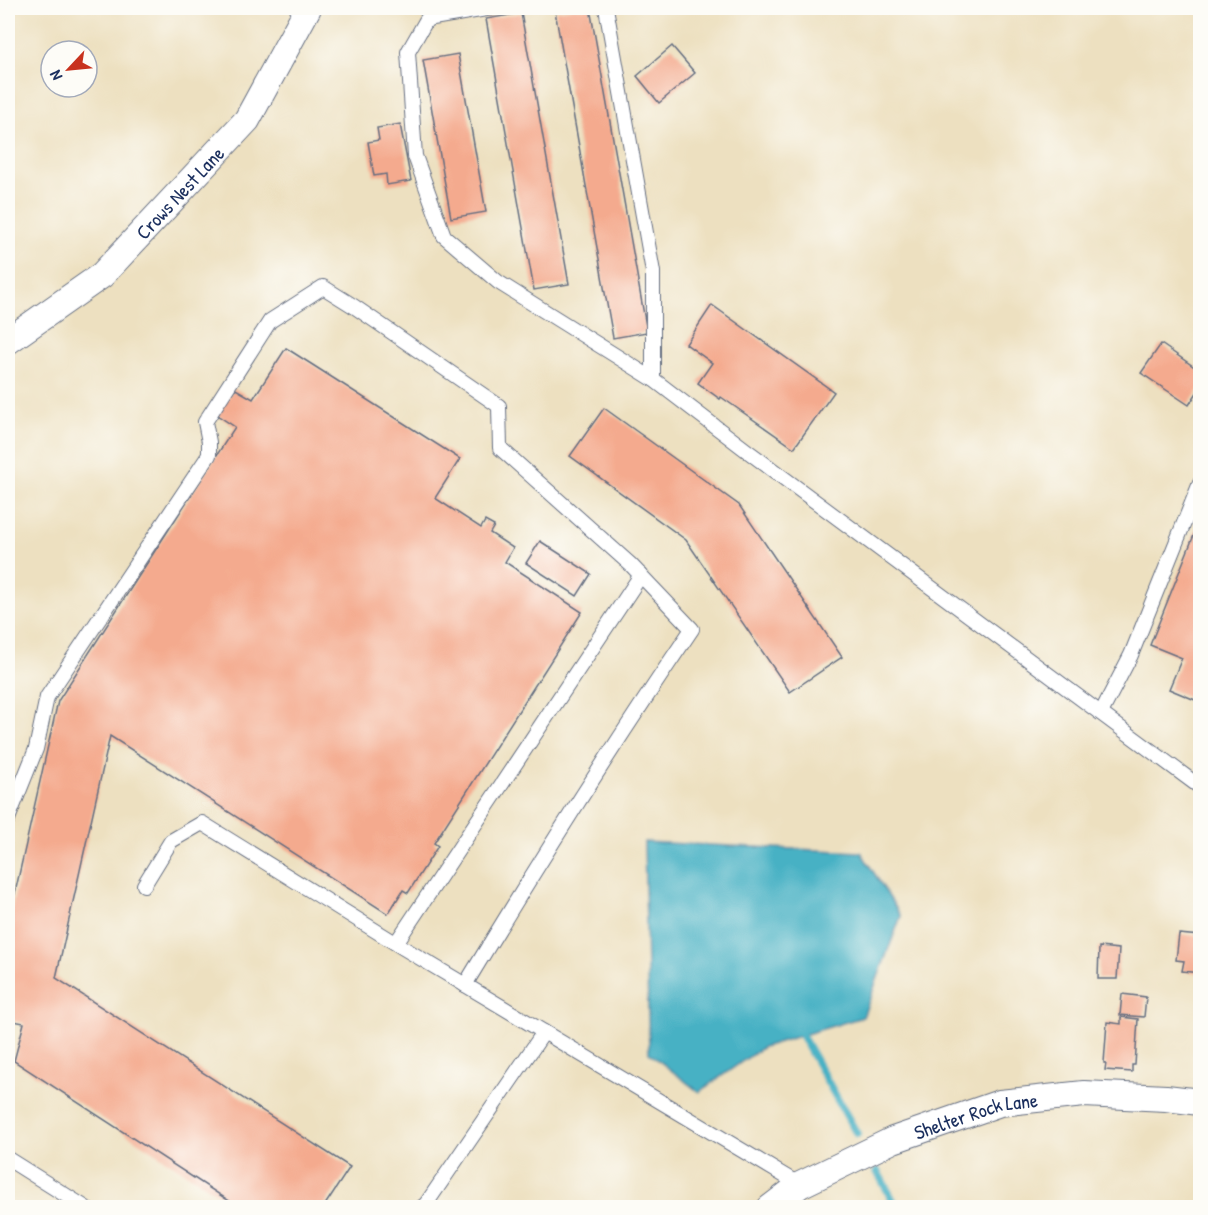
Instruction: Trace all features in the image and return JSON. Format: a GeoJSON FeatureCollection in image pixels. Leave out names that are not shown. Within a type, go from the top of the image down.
{"type":"FeatureCollection","features":[{"type":"Feature","properties":{"kind":"street","name":"Crows Nest Lane"},"geometry":{"type":"LineString","coordinates":[[8,341],[102,275],[247,120],[308,8]]}},
{"type":"Feature","properties":{"kind":"street","name":"Shelter Rock Lane"},"geometry":{"type":"LineString","coordinates":[[770,1208],[800,1185],[893,1140],[1000,1103],[1084,1094],[1200,1102]]}},
{"type":"Feature","properties":{"kind":"lane"},"geometry":{"type":"LineString","coordinates":[[492,8],[427,19],[408,52],[415,156],[444,236],[498,282],[653,379],[1200,787]]}},
{"type":"Feature","properties":{"kind":"lane"},"geometry":{"type":"LineString","coordinates":[[606,8],[653,272],[653,379]]}},
{"type":"Feature","properties":{"kind":"lane"},"geometry":{"type":"LineString","coordinates":[[8,819],[36,749],[47,698],[209,455],[205,422],[270,321],[323,287],[499,406],[500,448],[641,575],[692,629],[557,834],[465,985]]}},
{"type":"Feature","properties":{"kind":"lane"},"geometry":{"type":"LineString","coordinates":[[1101,713],[1131,655],[1200,483]]}},
{"type":"Feature","properties":{"kind":"lane"},"geometry":{"type":"LineString","coordinates":[[396,943],[641,575]]}},
{"type":"Feature","properties":{"kind":"lane"},"geometry":{"type":"LineString","coordinates":[[144,885],[171,842],[202,823],[465,985],[800,1185]]}},
{"type":"Feature","properties":{"kind":"lane"},"geometry":{"type":"LineString","coordinates":[[421,1208],[433,1194],[544,1032]]}},
{"type":"Feature","properties":{"kind":"lane"},"geometry":{"type":"LineString","coordinates":[[8,1159],[86,1208]]}},
{"type":"Feature","properties":{"kind":"water"},"geometry":{"type":"Polygon","coordinates":[[[644,842],[861,852],[901,916],[863,1017],[763,1047],[699,1092],[649,1053],[644,842]]]}},
{"type":"Feature","properties":{"kind":"building"},"geometry":{"type":"Polygon","coordinates":[[[590,8],[647,332],[613,338],[555,11],[590,8]]]}},
{"type":"Feature","properties":{"kind":"building"},"geometry":{"type":"Polygon","coordinates":[[[521,13],[569,284],[534,290],[486,19],[521,13]]]}},
{"type":"Feature","properties":{"kind":"building"},"geometry":{"type":"Polygon","coordinates":[[[672,46],[695,73],[659,103],[637,76],[672,46]]]}},
{"type":"Feature","properties":{"kind":"building"},"geometry":{"type":"Polygon","coordinates":[[[458,54],[486,212],[451,218],[423,60],[458,54]]]}},
{"type":"Feature","properties":{"kind":"building"},"geometry":{"type":"Polygon","coordinates":[[[400,124],[411,181],[387,185],[386,174],[374,176],[368,142],[379,140],[377,128],[400,124]]]}},
{"type":"Feature","properties":{"kind":"building"},"geometry":{"type":"Polygon","coordinates":[[[712,305],[834,392],[794,448],[698,383],[712,363],[686,344],[712,305]]]}},
{"type":"Feature","properties":{"kind":"building"},"geometry":{"type":"Polygon","coordinates":[[[1161,344],[1200,371],[1200,388],[1189,405],[1141,373],[1161,344]]]}},
{"type":"Feature","properties":{"kind":"building"},"geometry":{"type":"Polygon","coordinates":[[[286,348],[460,459],[435,498],[481,528],[485,521],[494,526],[490,533],[513,548],[505,562],[582,612],[434,843],[438,846],[408,893],[403,890],[388,914],[110,736],[56,978],[350,1167],[323,1208],[240,1208],[14,1061],[24,1023],[8,1020],[8,924],[58,701],[235,427],[217,415],[234,388],[253,399],[286,348]]]}},
{"type":"Feature","properties":{"kind":"building"},"geometry":{"type":"Polygon","coordinates":[[[604,408],[739,505],[842,657],[790,692],[686,540],[570,456],[604,408]]]}},
{"type":"Feature","properties":{"kind":"building"},"geometry":{"type":"Polygon","coordinates":[[[1200,520],[1200,702],[1169,689],[1182,658],[1150,645],[1200,520]]]}},
{"type":"Feature","properties":{"kind":"building"},"geometry":{"type":"Polygon","coordinates":[[[540,541],[591,574],[577,596],[526,563],[540,541]]]}},
{"type":"Feature","properties":{"kind":"building"},"geometry":{"type":"Polygon","coordinates":[[[1179,934],[1200,936],[1200,973],[1182,971],[1184,961],[1176,960],[1179,934]]]}},
{"type":"Feature","properties":{"kind":"building"},"geometry":{"type":"Polygon","coordinates":[[[1099,947],[1119,949],[1117,979],[1098,979],[1099,947]]]}},
{"type":"Feature","properties":{"kind":"building"},"geometry":{"type":"Polygon","coordinates":[[[1122,994],[1146,997],[1144,1017],[1120,1015],[1122,994]]]}},
{"type":"Feature","properties":{"kind":"building"},"geometry":{"type":"Polygon","coordinates":[[[1121,1017],[1138,1019],[1135,1065],[1132,1065],[1132,1072],[1105,1070],[1107,1022],[1121,1024],[1121,1017]]]}},
{"type":"Feature","properties":{"kind":"waterway"},"geometry":{"type":"LineString","coordinates":[[798,1029],[857,1134]]}},
{"type":"Feature","properties":{"kind":"waterway"},"geometry":{"type":"LineString","coordinates":[[877,1171],[897,1208]]}}]}
